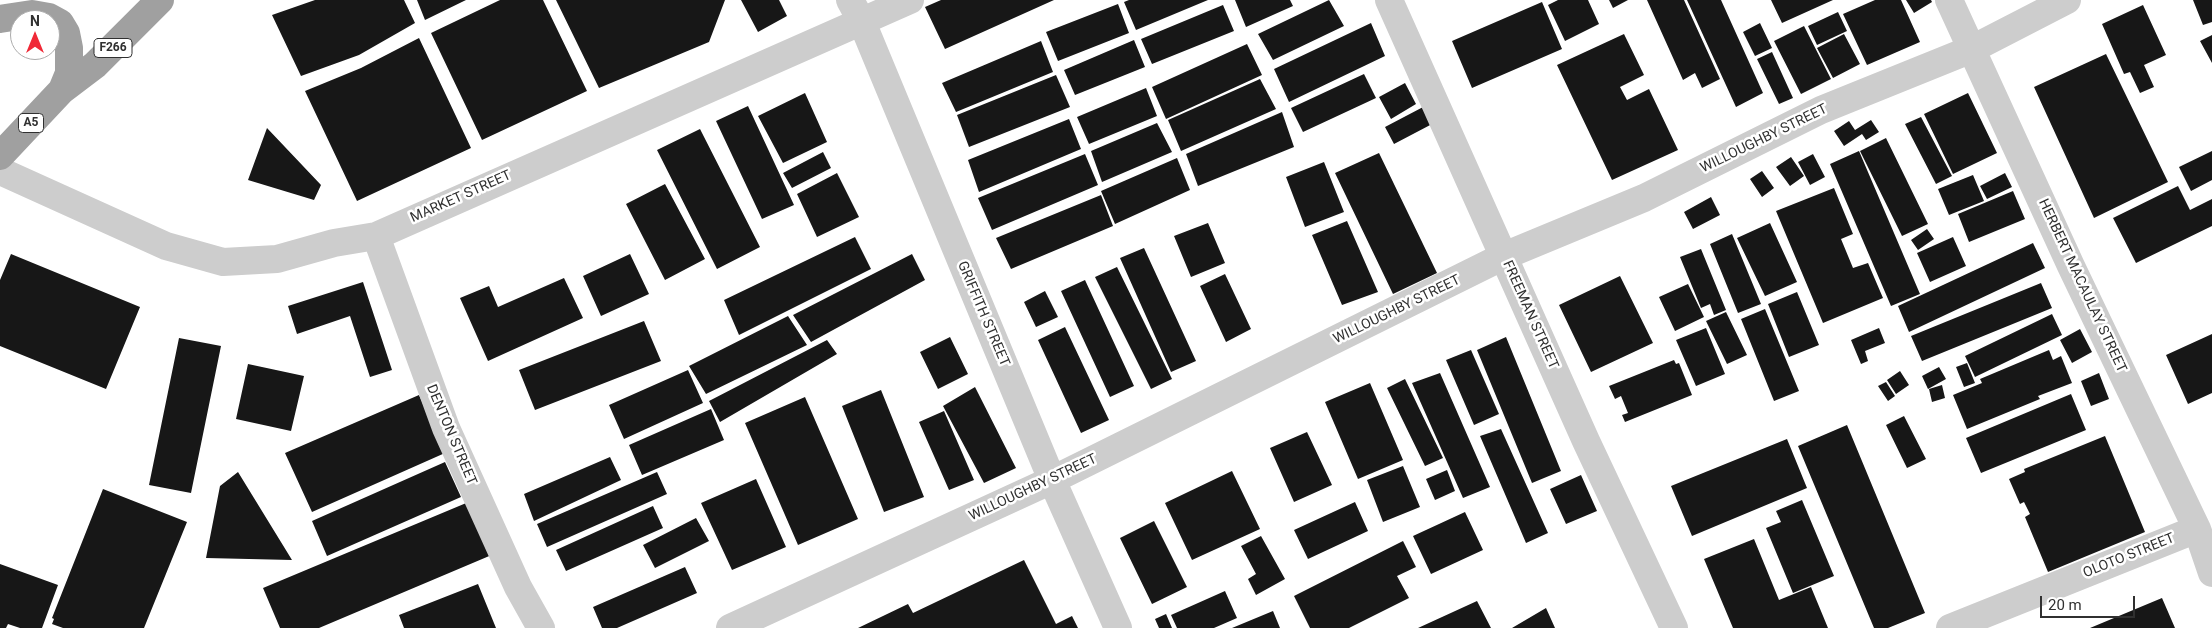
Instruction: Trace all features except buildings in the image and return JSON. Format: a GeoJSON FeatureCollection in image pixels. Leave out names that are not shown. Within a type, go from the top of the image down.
{"type":"FeatureCollection","features":[{"type":"Feature","properties":{"kind":"highway","name":"F266"},"geometry":{"type":"LineString","coordinates":[[62,90],[96,66],[160,0]]}},
{"type":"Feature","properties":{"kind":"highway"},"geometry":{"type":"LineString","coordinates":[[0,19],[32,14],[49,17],[60,23],[66,33],[69,48],[69,73],[62,90]]}},
{"type":"Feature","properties":{"kind":"highway","name":"A5"},"geometry":{"type":"LineString","coordinates":[[0,156],[62,90]]}},
{"type":"Feature","properties":{"kind":"street","name":"MARKET STREET"},"geometry":{"type":"LineString","coordinates":[[0,171],[166,246],[223,262],[277,259],[334,242],[376,236],[633,121],[856,11],[910,0]]}},
{"type":"Feature","properties":{"kind":"street","name":"FREEMAN STREET"},"geometry":{"type":"LineString","coordinates":[[1389,0],[1586,441],[1674,628]]}},
{"type":"Feature","properties":{"kind":"street","name":"HERBERT MACAULAY STREET"},"geometry":{"type":"LineString","coordinates":[[1949,0],[2071,266],[2197,529],[2212,573]]}},
{"type":"Feature","properties":{"kind":"street","name":"WILLOUGHBY STREET"},"geometry":{"type":"LineString","coordinates":[[730,628],[1052,480],[1504,256],[1644,198],[1821,110],[1972,49],[2066,0]]}},
{"type":"Feature","properties":{"kind":"street","name":"GRIFFITH STREET"},"geometry":{"type":"LineString","coordinates":[[856,11],[1052,480],[1118,628]]}},
{"type":"Feature","properties":{"kind":"street","name":"DENTON STREET"},"geometry":{"type":"LineString","coordinates":[[376,236],[446,428],[518,587],[541,628]]}},
{"type":"Feature","properties":{"kind":"street","name":"OLOTO STREET"},"geometry":{"type":"LineString","coordinates":[[1950,628],[2197,529]]}}]}
